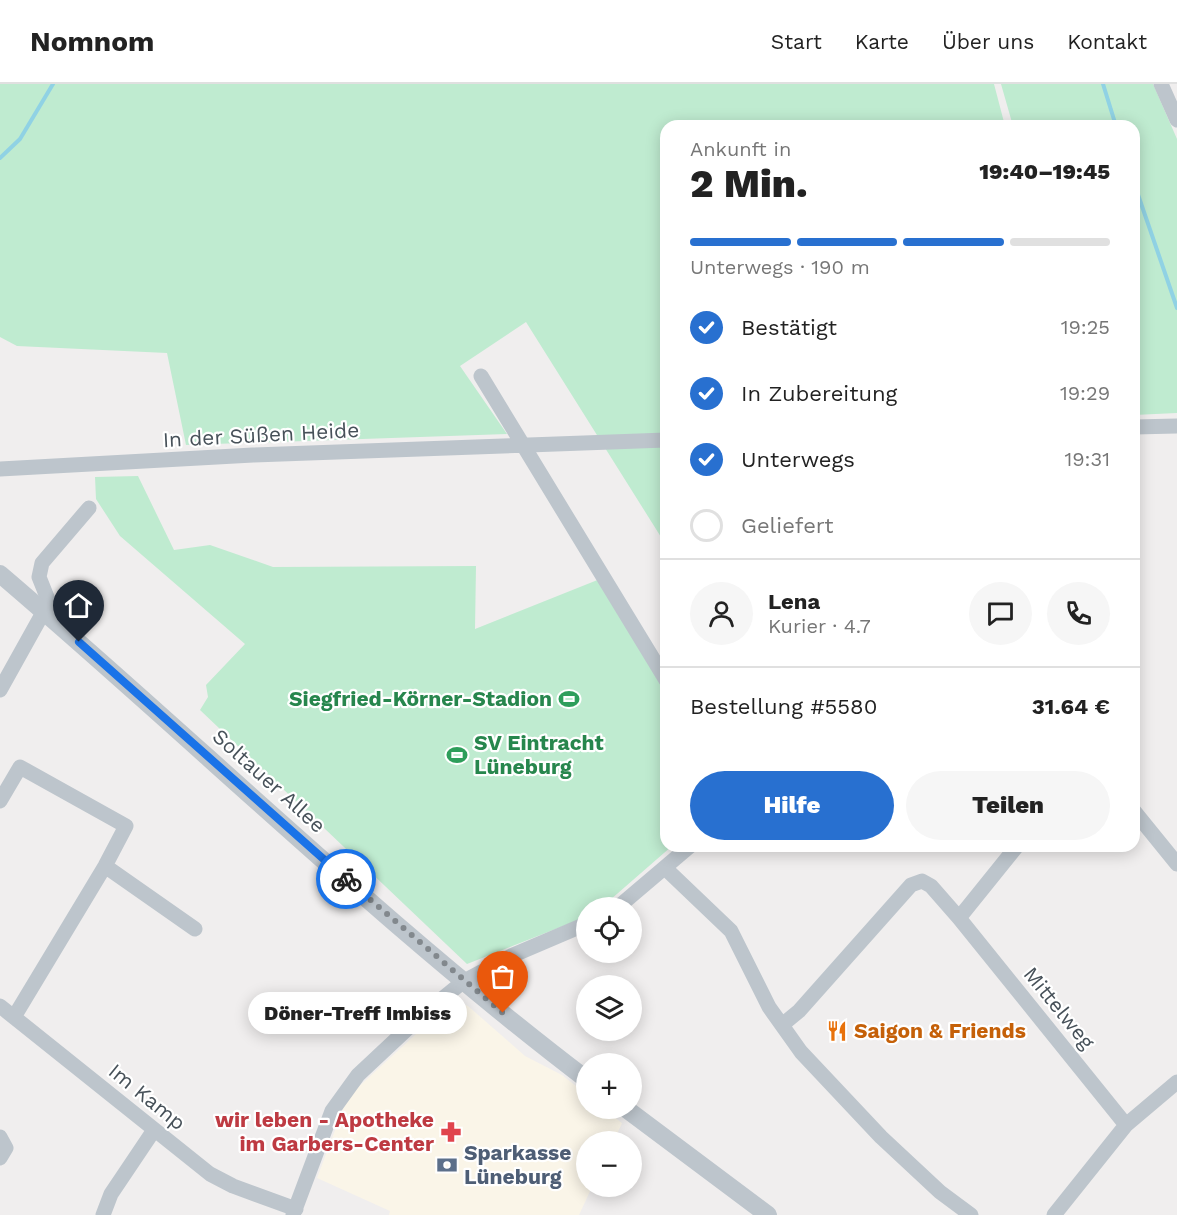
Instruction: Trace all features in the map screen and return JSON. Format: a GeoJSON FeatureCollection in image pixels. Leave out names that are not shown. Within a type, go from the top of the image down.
{"type":"FeatureCollection","features":[{"type":"Feature","properties":{"kind":"street"},"geometry":{"type":"LineString","coordinates":[[1162,84],[1177,120]]}},
{"type":"Feature","properties":{"kind":"street"},"geometry":{"type":"LineString","coordinates":[[482,376],[660,671]]}},
{"type":"Feature","properties":{"kind":"street"},"geometry":{"type":"LineString","coordinates":[[1140,427],[1177,426]]}},
{"type":"Feature","properties":{"kind":"street","name":"In der Süßen Heide"},"geometry":{"type":"LineString","coordinates":[[0,469],[253,455],[660,440]]}},
{"type":"Feature","properties":{"kind":"street"},"geometry":{"type":"LineString","coordinates":[[0,690],[46,613],[50,602],[39,577],[42,562],[89,508]]}},
{"type":"Feature","properties":{"kind":"street","name":"Soltauer Allee"},"geometry":{"type":"LineString","coordinates":[[0,574],[464,981],[576,1071]]}},
{"type":"Feature","properties":{"kind":"street"},"geometry":{"type":"LineString","coordinates":[[0,801],[20,767],[126,826],[105,866],[14,1017]]}},
{"type":"Feature","properties":{"kind":"street"},"geometry":{"type":"LineString","coordinates":[[1140,818],[1177,864]]}},
{"type":"Feature","properties":{"kind":"street"},"geometry":{"type":"LineString","coordinates":[[630,897],[683,852]]}},
{"type":"Feature","properties":{"kind":"street"},"geometry":{"type":"LineString","coordinates":[[959,918],[1012,852]]}},
{"type":"Feature","properties":{"kind":"street"},"geometry":{"type":"LineString","coordinates":[[105,866],[195,929]]}},
{"type":"Feature","properties":{"kind":"street"},"geometry":{"type":"LineString","coordinates":[[665,868],[731,931],[770,1007],[801,1052],[881,1137],[940,1192],[971,1215]]}},
{"type":"Feature","properties":{"kind":"street","name":"Mittelweg"},"geometry":{"type":"LineString","coordinates":[[782,1025],[799,1011],[911,885],[922,881],[931,886],[959,918],[1126,1125]]}},
{"type":"Feature","properties":{"kind":"street"},"geometry":{"type":"LineString","coordinates":[[294,1212],[332,1111],[342,1094],[421,1016],[464,981],[511,956],[576,928]]}},
{"type":"Feature","properties":{"kind":"street","name":"Im Kamp"},"geometry":{"type":"LineString","coordinates":[[0,1006],[210,1174],[294,1212]]}},
{"type":"Feature","properties":{"kind":"street"},"geometry":{"type":"LineString","coordinates":[[1054,1215],[1126,1125],[1177,1082]]}},
{"type":"Feature","properties":{"kind":"street"},"geometry":{"type":"LineString","coordinates":[[640,1119],[768,1215]]}},
{"type":"Feature","properties":{"kind":"street"},"geometry":{"type":"LineString","coordinates":[[103,1215],[111,1194],[154,1130]]}},
{"type":"Feature","properties":{"kind":"street"},"geometry":{"type":"LineString","coordinates":[[0,1137],[6,1148],[0,1158]]}},
{"type":"Feature","properties":{"kind":"shaded area"},"geometry":{"type":"Polygon","coordinates":[[[453,1000],[468,1006],[525,1056],[562,1075],[576,1086],[576,1119],[617,1119],[622,1123],[618,1131],[576,1131],[576,1197],[587,1197],[579,1215],[389,1215],[390,1211],[317,1178],[343,1109],[353,1092],[453,1000]]]}},
{"type":"Feature","properties":{"kind":"green space"},"geometry":{"type":"Polygon","coordinates":[[[0,84],[994,84],[1003,120],[660,120],[660,535],[526,322],[460,366],[507,434],[186,445],[167,353],[17,346],[0,337],[0,84]]]}},
{"type":"Feature","properties":{"kind":"green space"},"geometry":{"type":"Polygon","coordinates":[[[1001,84],[1153,84],[1177,139],[1177,413],[1140,415],[1140,120],[1011,120],[1001,84]]]}},
{"type":"Feature","properties":{"kind":"green space","name":"SV Eintracht Lüneburg"},"geometry":{"type":"Polygon","coordinates":[[[138,476],[174,550],[210,545],[273,567],[476,566],[475,629],[600,579],[660,678],[660,852],[665,852],[613,897],[576,897],[576,921],[467,964],[200,710],[208,697],[206,685],[245,644],[120,536],[96,499],[95,477],[138,476]]]}},
{"type":"Feature","properties":{"kind":"waterway"},"geometry":{"type":"LineString","coordinates":[[0,158],[20,139],[53,84]]}},
{"type":"Feature","properties":{"kind":"waterway"},"geometry":{"type":"LineString","coordinates":[[1103,84],[1114,120]]}},
{"type":"Feature","properties":{"kind":"waterway"},"geometry":{"type":"LineString","coordinates":[[1140,200],[1177,308]]}},
{"type":"Feature","properties":{"kind":"way so far"},"geometry":{"type":"LineString","coordinates":[[346,879],[503,1013]]}},
{"type":"Feature","properties":{"kind":"place","name":"Siegfried-Körner-Stadion"},"geometry":{"type":"Point","coordinates":[569,699]}},
{"type":"Feature","properties":{"kind":"place","name":"SV Eintracht Lüneburg"},"geometry":{"type":"Point","coordinates":[457,755]}},
{"type":"Feature","properties":{"kind":"place","name":"Döner-Treff Imbiss"},"geometry":{"type":"Point","coordinates":[503,1013]}},
{"type":"Feature","properties":{"kind":"place","name":"Saigon & Friends"},"geometry":{"type":"Point","coordinates":[837,1031]}},
{"type":"Feature","properties":{"kind":"place","name":"wir leben - Apotheke im Garbers-Center"},"geometry":{"type":"Point","coordinates":[451,1132]}},
{"type":"Feature","properties":{"kind":"place","name":"Sparkasse Lüneburg"},"geometry":{"type":"Point","coordinates":[447,1165]}},
{"type":"Feature","properties":{"kind":"route"},"geometry":{"type":"LineString","coordinates":[[79,642],[346,879]]}}]}
